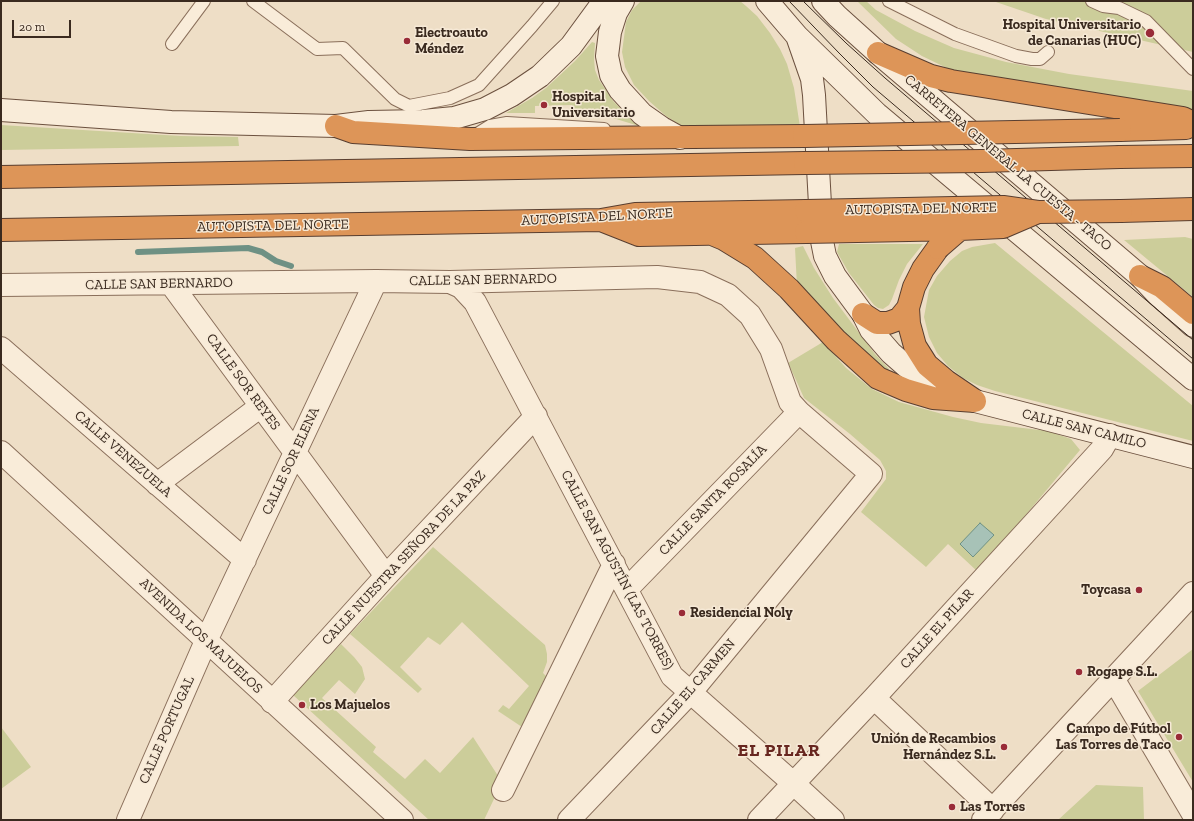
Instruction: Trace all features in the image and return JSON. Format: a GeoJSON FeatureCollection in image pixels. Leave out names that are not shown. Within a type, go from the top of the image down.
{"type":"FeatureCollection","features":[{"type":"Feature","properties":{"kind":"highway"},"geometry":{"type":"LineString","coordinates":[[878,53],[931,76],[951,81],[1183,118],[1193,123]]}},
{"type":"Feature","properties":{"kind":"highway"},"geometry":{"type":"LineString","coordinates":[[336,126],[353,132],[470,139],[632,137],[680,138],[1193,128]]}},
{"type":"Feature","properties":{"kind":"highway"},"geometry":{"type":"LineString","coordinates":[[1,177],[982,161],[1193,156]]}},
{"type":"Feature","properties":{"kind":"highway","name":"AUTOPISTA DEL NORTE"},"geometry":{"type":"LineString","coordinates":[[6,234],[601,220],[635,214],[806,221],[1003,207],[1038,212],[1193,209]]}},
{"type":"Feature","properties":{"kind":"highway"},"geometry":{"type":"LineString","coordinates":[[601,220],[639,235],[712,234],[806,221],[960,229],[1003,227],[1038,212]]}},
{"type":"Feature","properties":{"kind":"highway"},"geometry":{"type":"LineString","coordinates":[[960,229],[938,248],[923,269],[914,287],[908,308],[909,324],[915,346],[927,365],[946,381],[975,401]]}},
{"type":"Feature","properties":{"kind":"highway"},"geometry":{"type":"LineString","coordinates":[[712,234],[724,239],[755,258],[789,290],[836,340],[878,378],[906,390],[933,398],[975,401]]}},
{"type":"Feature","properties":{"kind":"highway"},"geometry":{"type":"LineString","coordinates":[[1140,276],[1162,287],[1193,313]]}},
{"type":"Feature","properties":{"kind":"highway"},"geometry":{"type":"LineString","coordinates":[[862,314],[877,323],[888,323],[899,319],[908,308]]}},
{"type":"Feature","properties":{"kind":"street"},"geometry":{"type":"LineString","coordinates":[[1,110],[171,122],[336,126],[369,122],[423,121],[454,118],[484,108],[512,95],[540,76],[571,46],[604,1]]}},
{"type":"Feature","properties":{"kind":"street"},"geometry":{"type":"LineString","coordinates":[[623,1],[616,13],[610,32],[607,56],[611,75],[620,90],[642,114],[680,138]]}},
{"type":"Feature","properties":{"kind":"street"},"geometry":{"type":"LineString","coordinates":[[767,1],[797,36],[877,114],[1193,379]]}},
{"type":"Feature","properties":{"kind":"street","name":"CARRETERA GENERAL LA CUESTA - TACO"},"geometry":{"type":"LineString","coordinates":[[823,1],[837,16],[878,53],[1140,276],[1157,294],[1193,326]]}},
{"type":"Feature","properties":{"kind":"street","name":"CALLE SAN CAMILO"},"geometry":{"type":"LineString","coordinates":[[797,36],[812,80],[814,95],[822,241],[825,256],[836,276],[871,330],[891,353],[907,367],[934,386],[975,401],[1193,456]]}},
{"type":"Feature","properties":{"kind":"street","name":"CALLE SAN BERNARDO"},"geometry":{"type":"LineString","coordinates":[[1,285],[376,281],[450,282],[657,277],[700,282],[728,295],[750,315],[771,350],[790,402],[799,412],[871,474]]}},
{"type":"Feature","properties":{"kind":"street","name":"CALLE SOR ELENA"},"geometry":{"type":"LineString","coordinates":[[206,640],[376,281]]}},
{"type":"Feature","properties":{"kind":"street","name":"CALLE SAN AGUSTÍN (LAS TORRES)"},"geometry":{"type":"LineString","coordinates":[[450,282],[461,286],[475,302],[672,676],[833,820]]}},
{"type":"Feature","properties":{"kind":"street","name":"CALLE SOR REYES"},"geometry":{"type":"LineString","coordinates":[[171,284],[386,576]]}},
{"type":"Feature","properties":{"kind":"street","name":"CALLE VENEZUELA"},"geometry":{"type":"LineString","coordinates":[[1,348],[245,560]]}},
{"type":"Feature","properties":{"kind":"street"},"geometry":{"type":"LineString","coordinates":[[157,484],[261,406]]}},
{"type":"Feature","properties":{"kind":"street","name":"CALLE SANTA ROSALÍA"},"geometry":{"type":"LineString","coordinates":[[627,589],[799,412]]}},
{"type":"Feature","properties":{"kind":"street","name":"CALLE NUESTRA SEÑORA DE LA PAZ"},"geometry":{"type":"LineString","coordinates":[[272,702],[386,576],[536,416]]}},
{"type":"Feature","properties":{"kind":"street","name":"CALLE EL PILAR"},"geometry":{"type":"LineString","coordinates":[[759,820],[874,698],[1102,449],[1110,435]]}},
{"type":"Feature","properties":{"kind":"street","name":"AVENIDA LOS MAJUELOS"},"geometry":{"type":"LineString","coordinates":[[1,452],[402,820]]}},
{"type":"Feature","properties":{"kind":"street","name":"CALLE EL CARMEN"},"geometry":{"type":"LineString","coordinates":[[569,820],[691,692],[871,474]]}},
{"type":"Feature","properties":{"kind":"street"},"geometry":{"type":"LineString","coordinates":[[503,790],[614,564]]}},
{"type":"Feature","properties":{"kind":"street"},"geometry":{"type":"LineString","coordinates":[[874,698],[988,815],[1193,593]]}},
{"type":"Feature","properties":{"kind":"street","name":"CALLE PORTUGAL"},"geometry":{"type":"LineString","coordinates":[[128,820],[206,640]]}},
{"type":"Feature","properties":{"kind":"street"},"geometry":{"type":"LineString","coordinates":[[1114,680],[1193,814]]}},
{"type":"Feature","properties":{"kind":"lane"},"geometry":{"type":"LineString","coordinates":[[172,44],[204,1]]}},
{"type":"Feature","properties":{"kind":"lane"},"geometry":{"type":"LineString","coordinates":[[253,1],[317,49],[343,48],[396,99],[409,106],[450,98],[479,85],[553,1]]}},
{"type":"Feature","properties":{"kind":"lane"},"geometry":{"type":"LineString","coordinates":[[889,1],[955,34],[1016,56],[1040,59],[1048,52]]}},
{"type":"Feature","properties":{"kind":"lane"},"geometry":{"type":"LineString","coordinates":[[1092,1],[1103,6],[1119,8],[1146,21],[1193,69]]}},
{"type":"Feature","properties":{"kind":"green space"},"geometry":{"type":"Polygon","coordinates":[[[641,1],[740,1],[757,16],[780,49],[787,64],[794,88],[800,127],[703,128],[682,126],[666,116],[634,85],[625,67],[622,52],[626,22],[632,10],[641,1]]]}},
{"type":"Feature","properties":{"kind":"green space"},"geometry":{"type":"Polygon","coordinates":[[[857,1],[866,1],[876,10],[915,31],[954,48],[1006,62],[1069,74],[1193,91],[1193,110],[953,71],[922,56],[896,39],[857,1]]]}},
{"type":"Feature","properties":{"kind":"green space","name":"Hospital Universitario de Canarias (HUC)"},"geometry":{"type":"Polygon","coordinates":[[[993,1],[1193,1],[1193,52],[1046,19],[993,1]]]}},
{"type":"Feature","properties":{"kind":"green space"},"geometry":{"type":"Polygon","coordinates":[[[592,42],[595,43],[595,70],[599,80],[614,102],[639,126],[603,115],[572,115],[572,105],[535,106],[535,113],[506,113],[546,88],[575,61],[592,42]]]}},
{"type":"Feature","properties":{"kind":"green space"},"geometry":{"type":"Polygon","coordinates":[[[1,125],[181,136],[238,137],[239,146],[1,150],[1,125]]]}},
{"type":"Feature","properties":{"kind":"green space"},"geometry":{"type":"Polygon","coordinates":[[[1185,237],[1193,239],[1193,297],[1124,240],[1185,237]]]}},
{"type":"Feature","properties":{"kind":"green space"},"geometry":{"type":"Polygon","coordinates":[[[995,243],[1193,406],[1193,441],[995,391],[977,385],[963,378],[948,366],[937,353],[929,337],[924,317],[929,290],[937,276],[950,261],[962,251],[972,247],[995,243]]]}},
{"type":"Feature","properties":{"kind":"green space"},"geometry":{"type":"Polygon","coordinates":[[[839,244],[923,244],[907,264],[889,305],[883,309],[874,305],[849,273],[837,252],[839,244]]]}},
{"type":"Feature","properties":{"kind":"green space"},"geometry":{"type":"Polygon","coordinates":[[[803,246],[814,268],[833,298],[875,354],[889,369],[886,372],[870,360],[797,286],[795,248],[803,246]]]}},
{"type":"Feature","properties":{"kind":"green space"},"geometry":{"type":"Polygon","coordinates":[[[823,342],[846,368],[872,389],[899,402],[981,423],[1048,431],[1071,439],[1080,450],[978,572],[948,544],[926,567],[861,512],[886,479],[886,471],[880,460],[804,398],[788,363],[823,342]]]}},
{"type":"Feature","properties":{"kind":"green space"},"geometry":{"type":"Polygon","coordinates":[[[433,547],[545,645],[547,662],[543,673],[548,678],[525,729],[498,711],[503,705],[509,709],[529,686],[462,622],[440,645],[428,637],[400,667],[422,689],[418,693],[350,634],[433,547]]]}},
{"type":"Feature","properties":{"kind":"green space"},"geometry":{"type":"Polygon","coordinates":[[[341,644],[362,667],[365,679],[355,694],[339,680],[322,698],[376,747],[373,752],[405,779],[425,759],[440,773],[473,737],[502,782],[484,820],[429,820],[293,695],[341,644]]]}},
{"type":"Feature","properties":{"kind":"green space","name":"Campo de Fútbol Las Torres de Taco"},"geometry":{"type":"Polygon","coordinates":[[[1193,649],[1193,782],[1138,691],[1193,649]]]}},
{"type":"Feature","properties":{"kind":"green space"},"geometry":{"type":"Polygon","coordinates":[[[1,727],[31,767],[1,789],[1,727]]]}},
{"type":"Feature","properties":{"kind":"green space"},"geometry":{"type":"Polygon","coordinates":[[[1096,785],[1143,787],[1144,820],[1058,820],[1096,785]]]}},
{"type":"Feature","properties":{"kind":"shaded area"},"geometry":{"type":"Polygon","coordinates":[[[980,523],[994,535],[973,557],[960,544],[980,523]]]}},
{"type":"Feature","properties":{"kind":"waterway"},"geometry":{"type":"LineString","coordinates":[[138,252],[248,248],[262,252],[276,261],[291,266]]}},
{"type":"Feature","properties":{"kind":"tram line"},"geometry":{"type":"LineString","coordinates":[[789,1],[873,87],[1193,359]]}},
{"type":"Feature","properties":{"kind":"tram line"},"geometry":{"type":"LineString","coordinates":[[803,1],[885,78],[1193,340]]}},
{"type":"Feature","properties":{"kind":"place","name":"Hospital Universitario de Canarias (HUC)"},"geometry":{"type":"Point","coordinates":[1150,33]}},
{"type":"Feature","properties":{"kind":"place","name":"Electroauto Méndez"},"geometry":{"type":"Point","coordinates":[407,41]}},
{"type":"Feature","properties":{"kind":"place","name":"Hospital Universitario"},"geometry":{"type":"Point","coordinates":[544,105]}},
{"type":"Feature","properties":{"kind":"place","name":"Toycasa"},"geometry":{"type":"Point","coordinates":[1139,590]}},
{"type":"Feature","properties":{"kind":"place","name":"Residencial Noly"},"geometry":{"type":"Point","coordinates":[682,613]}},
{"type":"Feature","properties":{"kind":"place","name":"Rogape S.L."},"geometry":{"type":"Point","coordinates":[1079,672]}},
{"type":"Feature","properties":{"kind":"place","name":"Los Majuelos"},"geometry":{"type":"Point","coordinates":[302,705]}},
{"type":"Feature","properties":{"kind":"place","name":"Campo de Fútbol Las Torres de Taco"},"geometry":{"type":"Point","coordinates":[1179,737]}},
{"type":"Feature","properties":{"kind":"place","name":"Unión de Recambios Hernández S.L."},"geometry":{"type":"Point","coordinates":[1004,747]}},
{"type":"Feature","properties":{"kind":"place","name":"Las Torres"},"geometry":{"type":"Point","coordinates":[952,807]}},
{"type":"Feature","properties":{"kind":"district","name":"EL PILAR"},"geometry":{"type":"Point","coordinates":[779,751]}}]}
